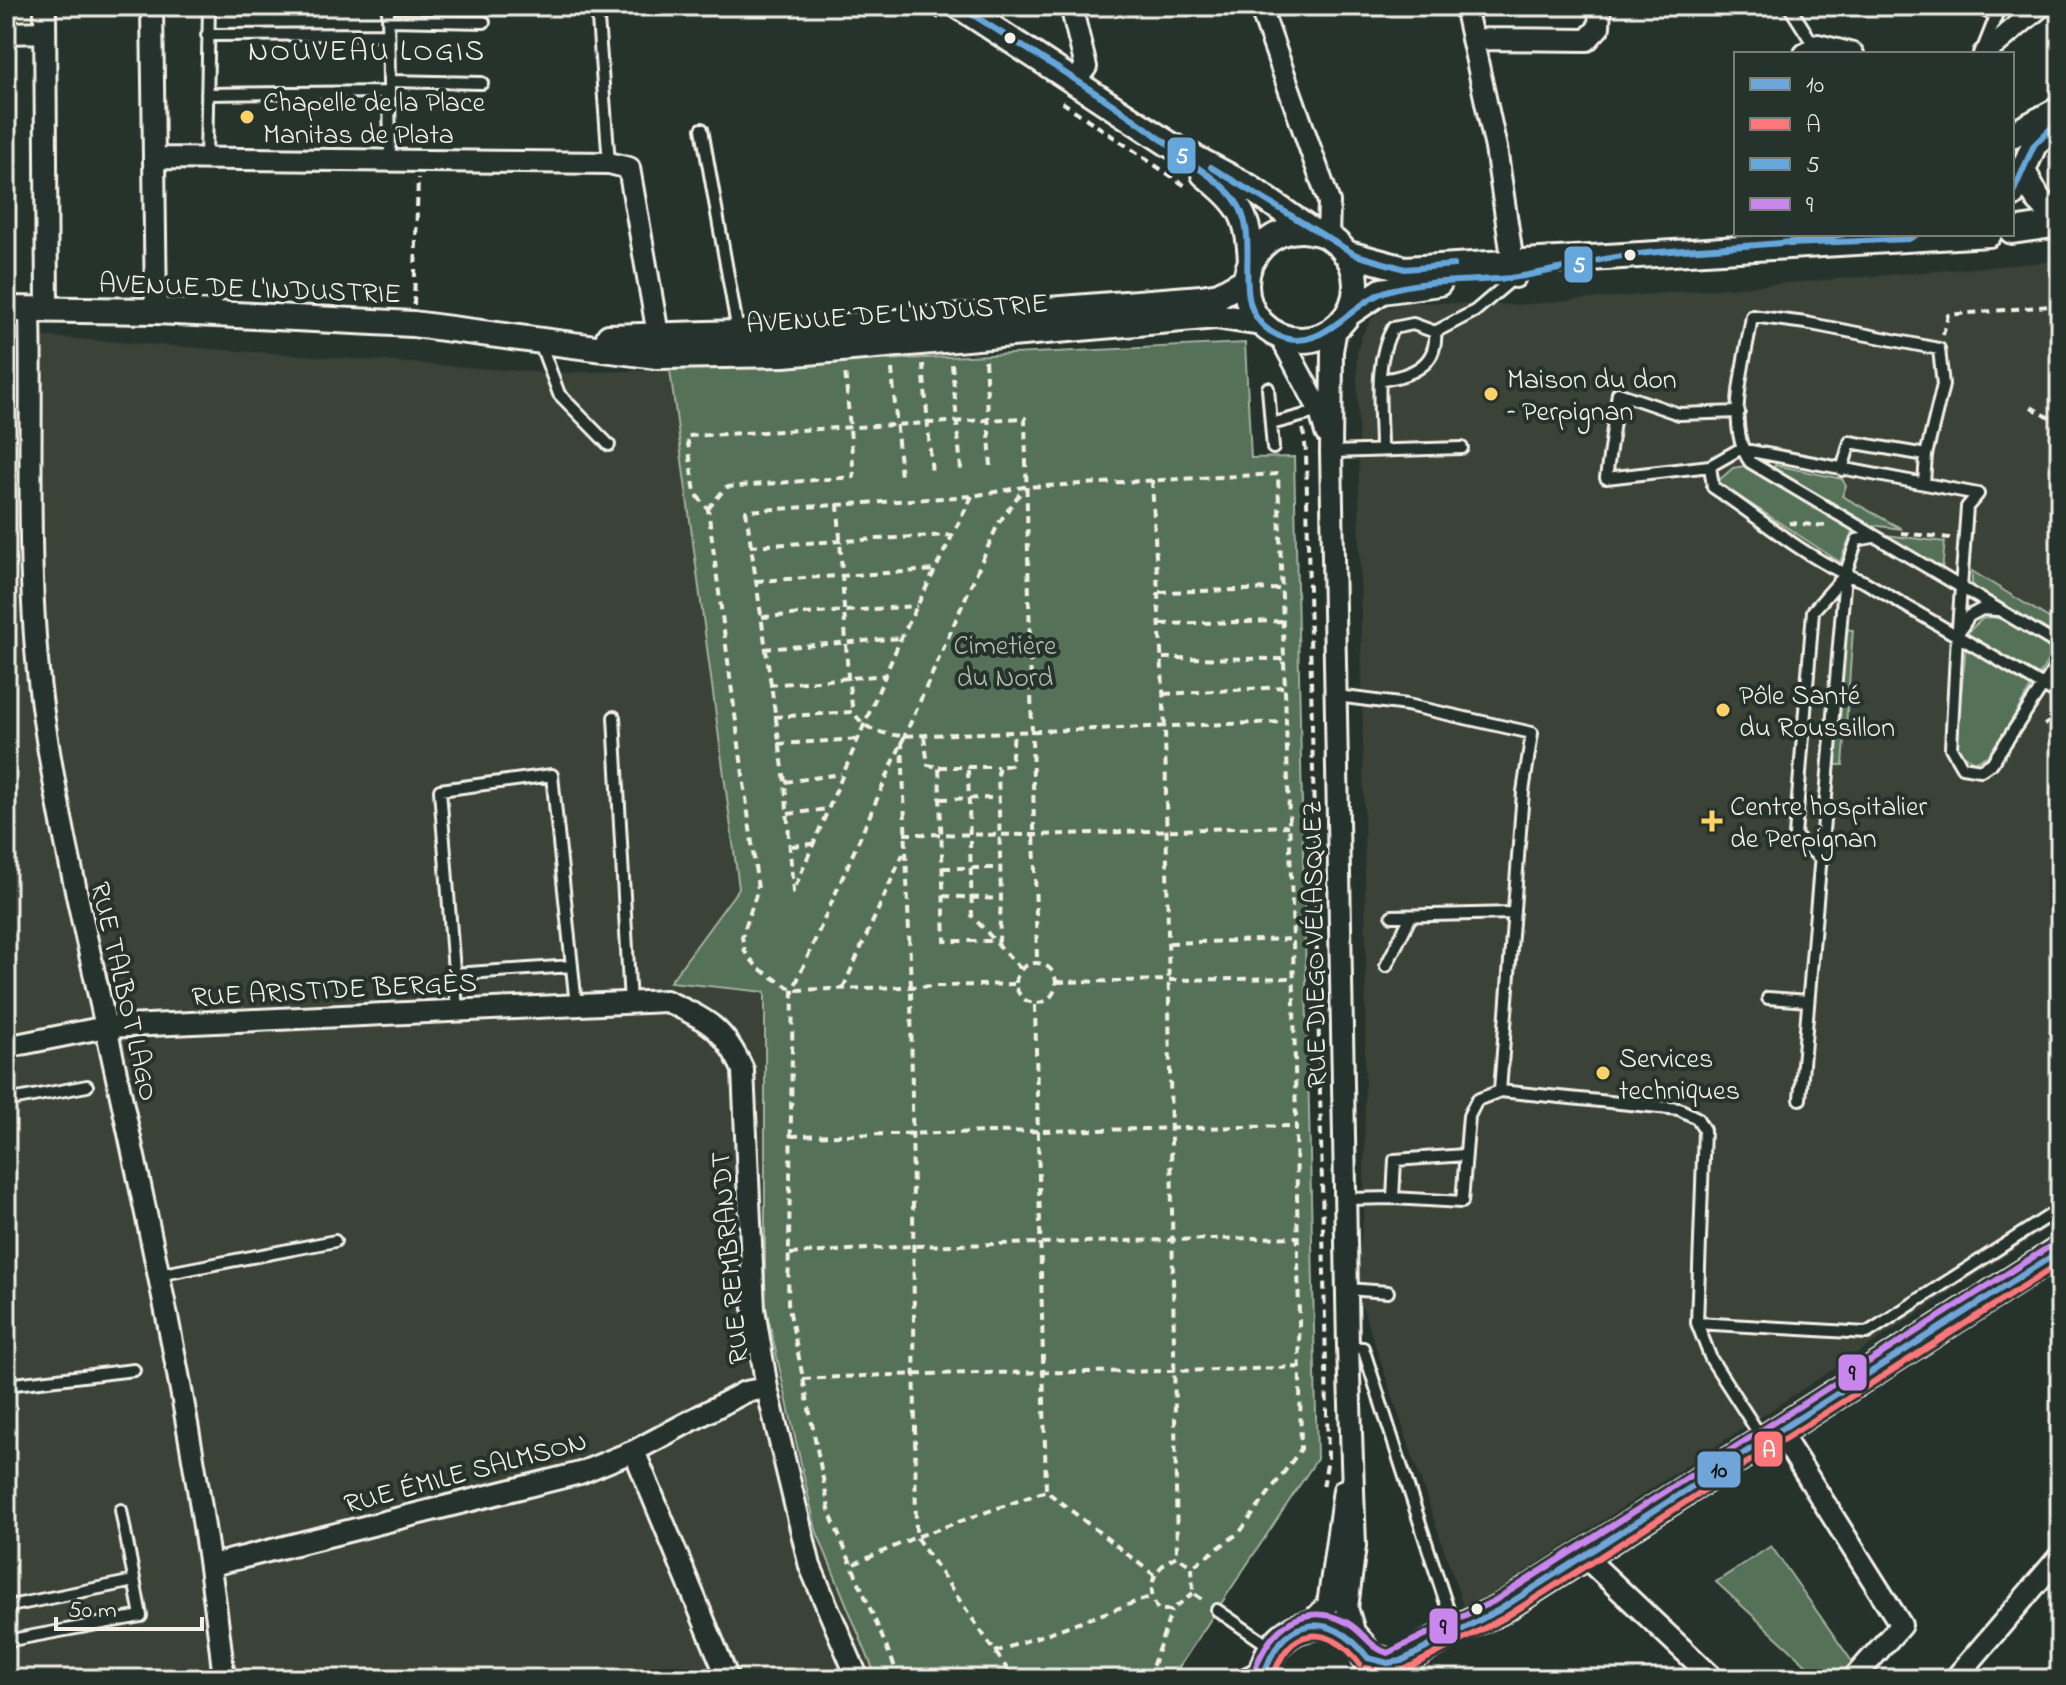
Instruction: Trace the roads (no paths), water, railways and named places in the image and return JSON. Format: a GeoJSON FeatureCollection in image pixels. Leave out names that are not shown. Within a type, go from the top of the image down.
{"type":"FeatureCollection","features":[{"type":"Feature","properties":{"kind":"main road"},"geometry":{"type":"LineString","coordinates":[[1267,1664],[1282,1637],[1308,1625],[1326,1625],[1342,1630],[1365,1659],[1388,1663],[1401,1661],[1455,1630],[1499,1610],[2060,1251]]}},
{"type":"Feature","properties":{"kind":"main road"},"geometry":{"type":"LineString","coordinates":[[1402,1679],[1473,1637],[1499,1610]]}},
{"type":"Feature","properties":{"kind":"street","name":"RUE TALBOT LAGO"},"geometry":{"type":"LineString","coordinates":[[45,6],[28,309],[34,584],[43,717],[71,872],[158,1275],[212,1565],[224,1679]]}},
{"type":"Feature","properties":{"kind":"street"},"geometry":{"type":"LineString","coordinates":[[152,6],[156,311]]}},
{"type":"Feature","properties":{"kind":"street"},"geometry":{"type":"LineString","coordinates":[[1071,6],[1086,67],[1075,81]]}},
{"type":"Feature","properties":{"kind":"street"},"geometry":{"type":"LineString","coordinates":[[1260,6],[1329,202],[1329,241]]}},
{"type":"Feature","properties":{"kind":"street"},"geometry":{"type":"LineString","coordinates":[[1465,6],[1496,148],[1514,270]]}},
{"type":"Feature","properties":{"kind":"street"},"geometry":{"type":"LineString","coordinates":[[1472,39],[1587,40],[1599,27],[1600,6]]}},
{"type":"Feature","properties":{"kind":"street"},"geometry":{"type":"LineString","coordinates":[[1985,52],[2041,6]]}},
{"type":"Feature","properties":{"kind":"street"},"geometry":{"type":"LineString","coordinates":[[955,16],[1075,81],[1169,144],[1249,187],[1329,241],[1356,282],[1342,320]]}},
{"type":"Feature","properties":{"kind":"street"},"geometry":{"type":"LineString","coordinates":[[6,33],[45,32]]}},
{"type":"Feature","properties":{"kind":"street"},"geometry":{"type":"LineString","coordinates":[[1810,50],[1830,46],[1847,52]]}},
{"type":"Feature","properties":{"kind":"street"},"geometry":{"type":"LineString","coordinates":[[2014,134],[2060,109]]}},
{"type":"Feature","properties":{"kind":"street"},"geometry":{"type":"LineString","coordinates":[[2014,191],[2034,145],[2060,119]]}},
{"type":"Feature","properties":{"kind":"street"},"geometry":{"type":"LineString","coordinates":[[1169,144],[1236,201],[1249,227],[1246,296],[1270,330],[1309,340],[1392,289],[1627,256],[1914,236]]}},
{"type":"Feature","properties":{"kind":"street"},"geometry":{"type":"LineString","coordinates":[[154,158],[609,163],[629,168],[656,346]]}},
{"type":"Feature","properties":{"kind":"street"},"geometry":{"type":"LineString","coordinates":[[2024,173],[2038,199],[2058,218]]}},
{"type":"Feature","properties":{"kind":"street"},"geometry":{"type":"LineString","coordinates":[[2014,211],[2058,218]]}},
{"type":"Feature","properties":{"kind":"street"},"geometry":{"type":"LineString","coordinates":[[2014,230],[2058,218]]}},
{"type":"Feature","properties":{"kind":"street"},"geometry":{"type":"LineString","coordinates":[[1248,271],[1261,247],[1277,236],[1294,231],[1405,269],[1514,270]]}},
{"type":"Feature","properties":{"kind":"street"},"geometry":{"type":"LineString","coordinates":[[1808,243],[1837,236]]}},
{"type":"Feature","properties":{"kind":"street","name":"AVENUE DE L'INDUSTRIE"},"geometry":{"type":"LineString","coordinates":[[863,336],[1219,295],[1248,271]]}},
{"type":"Feature","properties":{"kind":"street","name":"AVENUE DE L'INDUSTRIE"},"geometry":{"type":"LineString","coordinates":[[28,309],[156,311],[413,324],[538,338],[656,346],[740,344],[1216,316],[1270,330]]}},
{"type":"Feature","properties":{"kind":"street","name":"RUE DIEGO VÉLASQUEZ"},"geometry":{"type":"LineString","coordinates":[[1342,320],[1332,351],[1331,452],[1348,1347],[1355,1546],[1347,1608],[1365,1659]]}},
{"type":"Feature","properties":{"kind":"street","name":"RUE DIEGO VÉLASQUEZ"},"geometry":{"type":"LineString","coordinates":[[1270,330],[1331,452]]}},
{"type":"Feature","properties":{"kind":"street","name":"RUE ARISTIDE BERGÈS"},"geometry":{"type":"LineString","coordinates":[[6,1047],[106,1027],[666,1001]]}},
{"type":"Feature","properties":{"kind":"street","name":"RUE REMBRANDT"},"geometry":{"type":"LineString","coordinates":[[666,1001],[706,1019],[730,1041],[743,1070],[753,1294],[767,1388],[810,1566],[858,1679]]}},
{"type":"Feature","properties":{"kind":"street","name":"RUE ÉMILE SALMSON"},"geometry":{"type":"LineString","coordinates":[[212,1565],[580,1473],[634,1451],[745,1392],[767,1388]]}},
{"type":"Feature","properties":{"kind":"street","name":"RUE DIEGO VÉLASQUEZ"},"geometry":{"type":"LineString","coordinates":[[1308,1625],[1328,1605],[1352,1435]]}},
{"type":"Feature","properties":{"kind":"street"},"geometry":{"type":"LineString","coordinates":[[1771,1436],[1901,1625],[1853,1679]]}},
{"type":"Feature","properties":{"kind":"street"},"geometry":{"type":"LineString","coordinates":[[634,1451],[728,1679]]}},
{"type":"Feature","properties":{"kind":"street"},"geometry":{"type":"LineString","coordinates":[[1584,1556],[1714,1679]]}},
{"type":"Feature","properties":{"kind":"street"},"geometry":{"type":"LineString","coordinates":[[1955,1679],[2060,1556]]}},
{"type":"Feature","properties":{"kind":"lane"},"geometry":{"type":"LineString","coordinates":[[206,158],[209,6]]}},
{"type":"Feature","properties":{"kind":"lane"},"geometry":{"type":"LineString","coordinates":[[388,6],[390,161]]}},
{"type":"Feature","properties":{"kind":"lane"},"geometry":{"type":"LineString","coordinates":[[597,6],[609,163]]}},
{"type":"Feature","properties":{"kind":"lane"},"geometry":{"type":"LineString","coordinates":[[1789,6],[1810,50]]}},
{"type":"Feature","properties":{"kind":"lane"},"geometry":{"type":"LineString","coordinates":[[1975,6],[1998,11],[1984,52]]}},
{"type":"Feature","properties":{"kind":"lane"},"geometry":{"type":"LineString","coordinates":[[388,20],[484,22]]}},
{"type":"Feature","properties":{"kind":"lane"},"geometry":{"type":"LineString","coordinates":[[207,35],[388,34]]}},
{"type":"Feature","properties":{"kind":"lane"},"geometry":{"type":"LineString","coordinates":[[207,94],[482,83]]}},
{"type":"Feature","properties":{"kind":"lane"},"geometry":{"type":"LineString","coordinates":[[702,129],[740,344]]}},
{"type":"Feature","properties":{"kind":"lane"},"geometry":{"type":"LineString","coordinates":[[1381,448],[1381,348],[1393,328],[1413,324],[1435,332],[1475,311],[1514,270]]}},
{"type":"Feature","properties":{"kind":"lane"},"geometry":{"type":"LineString","coordinates":[[1924,483],[1926,455],[1943,385],[1939,349],[1806,323],[1752,316],[1739,412],[1740,449],[1750,462],[2060,646]]}},
{"type":"Feature","properties":{"kind":"lane"},"geometry":{"type":"LineString","coordinates":[[1381,380],[1403,377],[1427,363],[1436,347],[1435,332]]}},
{"type":"Feature","properties":{"kind":"lane"},"geometry":{"type":"LineString","coordinates":[[538,338],[548,373],[559,394],[609,445]]}},
{"type":"Feature","properties":{"kind":"lane"},"geometry":{"type":"LineString","coordinates":[[1268,388],[1273,448]]}},
{"type":"Feature","properties":{"kind":"lane"},"geometry":{"type":"LineString","coordinates":[[1739,412],[1679,414],[1618,393],[1606,478],[1710,466],[1740,449],[1978,494],[1967,507],[1957,635],[1951,748],[1962,767],[1981,770],[1992,763],[2060,660]]}},
{"type":"Feature","properties":{"kind":"lane"},"geometry":{"type":"LineString","coordinates":[[1271,424],[1311,415]]}},
{"type":"Feature","properties":{"kind":"lane"},"geometry":{"type":"LineString","coordinates":[[1842,470],[1850,442],[1926,455]]}},
{"type":"Feature","properties":{"kind":"lane"},"geometry":{"type":"LineString","coordinates":[[1331,452],[1381,448],[1462,448]]}},
{"type":"Feature","properties":{"kind":"lane"},"geometry":{"type":"LineString","coordinates":[[1710,466],[1713,487],[1845,575],[1865,582],[2060,696]]}},
{"type":"Feature","properties":{"kind":"lane"},"geometry":{"type":"LineString","coordinates":[[1800,1099],[1845,575],[1857,540],[1873,537]]}},
{"type":"Feature","properties":{"kind":"lane"},"geometry":{"type":"LineString","coordinates":[[1822,860],[1795,836],[1813,611],[1845,575]]}},
{"type":"Feature","properties":{"kind":"lane"},"geometry":{"type":"LineString","coordinates":[[1957,635],[1969,616],[1982,609],[1998,610]]}},
{"type":"Feature","properties":{"kind":"lane"},"geometry":{"type":"LineString","coordinates":[[1337,696],[1407,705],[1532,733],[1523,792],[1500,1091]]}},
{"type":"Feature","properties":{"kind":"lane"},"geometry":{"type":"LineString","coordinates":[[614,717],[630,1003]]}},
{"type":"Feature","properties":{"kind":"lane"},"geometry":{"type":"LineString","coordinates":[[457,1010],[440,790],[552,775],[576,1005]]}},
{"type":"Feature","properties":{"kind":"lane"},"geometry":{"type":"LineString","coordinates":[[1392,916],[1514,913]]}},
{"type":"Feature","properties":{"kind":"lane"},"geometry":{"type":"LineString","coordinates":[[1386,966],[1411,916]]}},
{"type":"Feature","properties":{"kind":"lane"},"geometry":{"type":"LineString","coordinates":[[454,974],[572,966]]}},
{"type":"Feature","properties":{"kind":"lane"},"geometry":{"type":"LineString","coordinates":[[1768,998],[1808,1001]]}},
{"type":"Feature","properties":{"kind":"lane"},"geometry":{"type":"LineString","coordinates":[[6,1101],[87,1086]]}},
{"type":"Feature","properties":{"kind":"lane"},"geometry":{"type":"LineString","coordinates":[[1346,1199],[1462,1202],[1469,1116],[1477,1100],[1500,1091],[1679,1109],[1697,1118],[1704,1130],[1697,1323],[1711,1359],[1771,1436]]}},
{"type":"Feature","properties":{"kind":"lane"},"geometry":{"type":"LineString","coordinates":[[1393,1198],[1395,1160],[1465,1155]]}},
{"type":"Feature","properties":{"kind":"lane"},"geometry":{"type":"LineString","coordinates":[[1697,1323],[1867,1333],[2060,1209]]}},
{"type":"Feature","properties":{"kind":"lane"},"geometry":{"type":"LineString","coordinates":[[158,1275],[335,1241]]}},
{"type":"Feature","properties":{"kind":"lane"},"geometry":{"type":"LineString","coordinates":[[1347,1289],[1388,1292]]}},
{"type":"Feature","properties":{"kind":"lane"},"geometry":{"type":"LineString","coordinates":[[1348,1347],[1363,1348],[1455,1630]]}},
{"type":"Feature","properties":{"kind":"lane"},"geometry":{"type":"LineString","coordinates":[[6,1385],[134,1370]]}},
{"type":"Feature","properties":{"kind":"lane"},"geometry":{"type":"LineString","coordinates":[[6,1641],[141,1616],[121,1510]]}},
{"type":"Feature","properties":{"kind":"lane"},"geometry":{"type":"LineString","coordinates":[[6,1610],[10,1606],[134,1581]]}},
{"type":"Feature","properties":{"kind":"lane"},"geometry":{"type":"LineString","coordinates":[[1217,1610],[1267,1664],[1234,1679]]}},
{"type":"Feature","properties":{"kind":"place","name":"Chapelle de la Place Manitas de Plata"},"geometry":{"type":"Point","coordinates":[247,117]}},
{"type":"Feature","properties":{"kind":"place","name":"Maison du don – Perpignan"},"geometry":{"type":"Point","coordinates":[1491,394]}},
{"type":"Feature","properties":{"kind":"place","name":"Pôle Santé du Roussillon"},"geometry":{"type":"Point","coordinates":[1723,710]}},
{"type":"Feature","properties":{"kind":"place","name":"Centre hospitalier de Perpignan"},"geometry":{"type":"Point","coordinates":[1712,821]}},
{"type":"Feature","properties":{"kind":"place","name":"Services techniques"},"geometry":{"type":"Point","coordinates":[1603,1073]}},
{"type":"Feature","properties":{"kind":"district","name":"NOUVEAU LOGIS"},"geometry":{"type":"Point","coordinates":[367,50]}},
{"type":"Feature","properties":{"kind":"park label","name":"Cimetière du Nord"},"geometry":{"type":"Point","coordinates":[1005,660]}}]}
